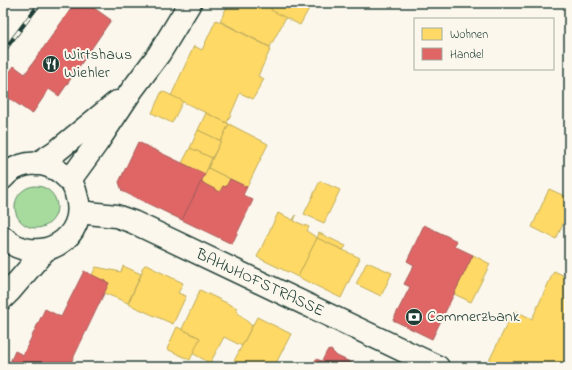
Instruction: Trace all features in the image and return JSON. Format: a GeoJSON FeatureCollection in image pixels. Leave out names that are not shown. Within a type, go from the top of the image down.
{"type":"FeatureCollection","features":[{"type":"Feature","properties":{"kind":"street"},"geometry":{"type":"LineString","coordinates":[[70,180],[97,143],[132,90],[159,54],[190,3]]}},
{"type":"Feature","properties":{"kind":"street"},"geometry":{"type":"LineString","coordinates":[[15,168],[58,150],[132,90]]}},
{"type":"Feature","properties":{"kind":"street"},"geometry":{"type":"LineString","coordinates":[[3,237],[17,247],[26,250],[45,250],[64,240],[72,232],[79,212],[78,199],[74,187],[70,180],[60,171],[49,166],[15,168]]}},
{"type":"Feature","properties":{"kind":"street","name":"BAHNHOFSTRASSE"},"geometry":{"type":"LineString","coordinates":[[79,212],[116,216],[133,222],[438,367]]}},
{"type":"Feature","properties":{"kind":"street"},"geometry":{"type":"LineString","coordinates":[[3,298],[10,292],[45,250]]}},
{"type":"Feature","properties":{"kind":"green space"},"geometry":{"type":"Polygon","coordinates":[[[32,186],[40,186],[48,189],[54,195],[57,207],[54,219],[48,225],[40,228],[32,228],[24,225],[18,219],[15,211],[15,203],[18,195],[24,189],[32,186]]]}},
{"type":"Feature","properties":{"kind":"building: Wohnen"},"geometry":{"type":"Polygon","coordinates":[[[229,3],[271,3],[273,4],[271,10],[286,17],[270,47],[220,21],[229,3]]]}},
{"type":"Feature","properties":{"kind":"building: Wohnen"},"geometry":{"type":"Polygon","coordinates":[[[271,3],[312,3],[300,25],[271,10],[273,4],[271,3]]]}},
{"type":"Feature","properties":{"kind":"building: Wohnen"},"geometry":{"type":"Polygon","coordinates":[[[216,20],[271,48],[258,76],[264,79],[253,99],[240,93],[227,123],[171,96],[194,46],[202,50],[216,20]]]}},
{"type":"Feature","properties":{"kind":"building: Wohnen"},"geometry":{"type":"Polygon","coordinates":[[[162,91],[183,101],[172,123],[152,113],[162,91]]]}},
{"type":"Feature","properties":{"kind":"building: Wohnen"},"geometry":{"type":"Polygon","coordinates":[[[206,113],[229,124],[221,141],[198,130],[206,113]]]}},
{"type":"Feature","properties":{"kind":"building: Wohnen"},"geometry":{"type":"Polygon","coordinates":[[[229,124],[268,144],[247,187],[208,168],[229,124]]]}},
{"type":"Feature","properties":{"kind":"building: Wohnen"},"geometry":{"type":"Polygon","coordinates":[[[198,130],[221,141],[212,158],[190,148],[198,130]]]}},
{"type":"Feature","properties":{"kind":"building: Wohnen"},"geometry":{"type":"Polygon","coordinates":[[[190,148],[212,158],[205,174],[182,163],[190,148]]]}},
{"type":"Feature","properties":{"kind":"building: Wohnen"},"geometry":{"type":"Polygon","coordinates":[[[208,168],[230,179],[226,187],[223,186],[220,192],[201,182],[208,168]]]}},
{"type":"Feature","properties":{"kind":"building: Wohnen"},"geometry":{"type":"Polygon","coordinates":[[[320,181],[340,190],[324,223],[304,214],[320,181]]]}},
{"type":"Feature","properties":{"kind":"building: Wohnen"},"geometry":{"type":"Polygon","coordinates":[[[549,189],[569,198],[569,211],[556,239],[532,227],[549,189]]]}},
{"type":"Feature","properties":{"kind":"building: Wohnen"},"geometry":{"type":"Polygon","coordinates":[[[278,213],[293,220],[296,215],[294,221],[309,227],[307,231],[317,238],[298,277],[257,257],[278,213]]]}},
{"type":"Feature","properties":{"kind":"building: Wohnen"},"geometry":{"type":"Polygon","coordinates":[[[319,233],[346,246],[343,250],[317,238],[319,233]]]}},
{"type":"Feature","properties":{"kind":"building: Wohnen"},"geometry":{"type":"Polygon","coordinates":[[[317,238],[360,258],[341,298],[298,277],[317,238]]]}},
{"type":"Feature","properties":{"kind":"building: Wohnen"},"geometry":{"type":"Polygon","coordinates":[[[473,255],[490,264],[471,302],[454,294],[473,255]]]}},
{"type":"Feature","properties":{"kind":"building: Wohnen"},"geometry":{"type":"Polygon","coordinates":[[[367,262],[392,273],[381,296],[356,284],[367,262]]]}},
{"type":"Feature","properties":{"kind":"building: Wohnen"},"geometry":{"type":"Polygon","coordinates":[[[145,265],[150,265],[154,269],[183,283],[178,293],[186,296],[173,324],[128,304],[142,273],[142,268],[145,265]]]}},
{"type":"Feature","properties":{"kind":"building: Wohnen"},"geometry":{"type":"Polygon","coordinates":[[[123,266],[141,274],[128,303],[104,293],[109,283],[92,275],[96,267],[121,272],[123,266]]]}},
{"type":"Feature","properties":{"kind":"building: Wohnen"},"geometry":{"type":"Polygon","coordinates":[[[554,271],[569,278],[569,367],[486,367],[514,310],[532,319],[554,271]]]}},
{"type":"Feature","properties":{"kind":"building: Wohnen"},"geometry":{"type":"Polygon","coordinates":[[[200,290],[237,308],[236,311],[252,326],[242,346],[224,337],[210,363],[192,353],[200,338],[182,329],[200,290]]]}},
{"type":"Feature","properties":{"kind":"building: Wohnen"},"geometry":{"type":"Polygon","coordinates":[[[257,317],[291,334],[274,367],[240,367],[233,363],[257,317]]]}},
{"type":"Feature","properties":{"kind":"building: Wohnen"},"geometry":{"type":"Polygon","coordinates":[[[177,327],[200,338],[190,360],[167,349],[177,327]]]}},
{"type":"Feature","properties":{"kind":"building: Handel"},"geometry":{"type":"Polygon","coordinates":[[[75,3],[87,3],[111,20],[59,96],[49,89],[32,114],[3,94],[3,81],[14,66],[25,74],[75,3]]]}},
{"type":"Feature","properties":{"kind":"building: Handel"},"geometry":{"type":"Polygon","coordinates":[[[138,142],[205,174],[182,220],[122,191],[119,182],[138,142]]]}},
{"type":"Feature","properties":{"kind":"building: Handel"},"geometry":{"type":"Polygon","coordinates":[[[230,179],[247,187],[243,195],[253,200],[232,244],[182,220],[201,182],[220,192],[223,186],[226,187],[230,179]]]}},
{"type":"Feature","properties":{"kind":"building: Handel"},"geometry":{"type":"Polygon","coordinates":[[[424,225],[457,241],[454,246],[473,255],[432,339],[393,320],[410,287],[404,284],[414,265],[407,261],[424,225]]]}},
{"type":"Feature","properties":{"kind":"building: Handel"},"geometry":{"type":"Polygon","coordinates":[[[84,271],[109,283],[69,367],[8,367],[15,351],[23,355],[45,309],[61,317],[84,271]]]}},
{"type":"Feature","properties":{"kind":"building: Handel"},"geometry":{"type":"Polygon","coordinates":[[[331,350],[337,356],[361,367],[312,367],[316,359],[322,361],[327,351],[331,350]]]}},
{"type":"Feature","properties":{"kind":"railway"},"geometry":{"type":"LineString","coordinates":[[3,11],[9,3]]}},
{"type":"Feature","properties":{"kind":"railway"},"geometry":{"type":"LineString","coordinates":[[3,52],[40,3]]}},
{"type":"Feature","properties":{"kind":"place","name":"Wirtshaus Wiehler"},"geometry":{"type":"Point","coordinates":[51,64]}},
{"type":"Feature","properties":{"kind":"place","name":"Commerzbank"},"geometry":{"type":"Point","coordinates":[414,317]}}]}
